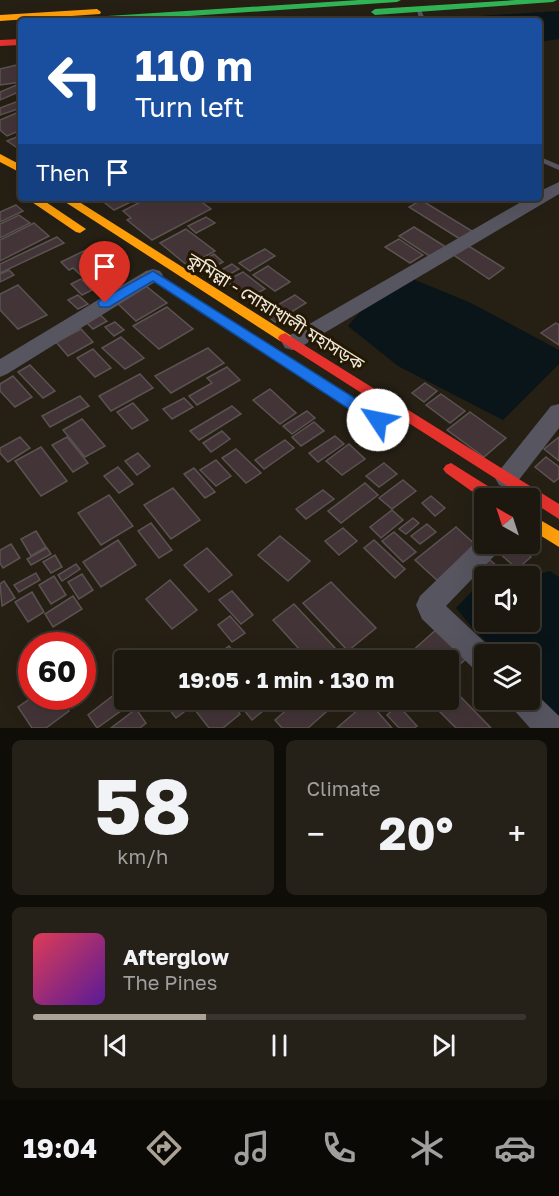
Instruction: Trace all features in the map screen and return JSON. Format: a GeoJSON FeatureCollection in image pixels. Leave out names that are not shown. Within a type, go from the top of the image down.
{"type":"FeatureCollection","features":[{"type":"Feature","properties":{"kind":"main road"},"geometry":{"type":"LineString","coordinates":[[114,18],[398,0]]}},
{"type":"Feature","properties":{"kind":"main road"},"geometry":{"type":"LineString","coordinates":[[332,18],[421,15],[553,0]]}},
{"type":"Feature","properties":{"kind":"main road"},"geometry":{"type":"LineString","coordinates":[[0,18],[142,9],[232,10]]}},
{"type":"Feature","properties":{"kind":"main road"},"geometry":{"type":"LineString","coordinates":[[0,27],[18,25]]}},
{"type":"Feature","properties":{"kind":"main road"},"geometry":{"type":"LineString","coordinates":[[0,35],[18,33]]}},
{"type":"Feature","properties":{"kind":"main road"},"geometry":{"type":"LineString","coordinates":[[0,44],[18,42]]}},
{"type":"Feature","properties":{"kind":"main road"},"geometry":{"type":"LineString","coordinates":[[0,157],[18,168]]}},
{"type":"Feature","properties":{"kind":"main road"},"geometry":{"type":"LineString","coordinates":[[38,201],[94,238]]}},
{"type":"Feature","properties":{"kind":"main road","name":"কুমিল্লা - নোয়াখালী মহাসড়ক"},"geometry":{"type":"LineString","coordinates":[[70,201],[559,512]]}},
{"type":"Feature","properties":{"kind":"main road"},"geometry":{"type":"LineString","coordinates":[[436,459],[479,488]]}},
{"type":"Feature","properties":{"kind":"main road"},"geometry":{"type":"LineString","coordinates":[[540,528],[559,540]]}},
{"type":"Feature","properties":{"kind":"street"},"geometry":{"type":"LineString","coordinates":[[542,197],[559,187]]}},
{"type":"Feature","properties":{"kind":"street"},"geometry":{"type":"LineString","coordinates":[[292,343],[535,201]]}},
{"type":"Feature","properties":{"kind":"street"},"geometry":{"type":"LineString","coordinates":[[0,369],[153,275]]}},
{"type":"Feature","properties":{"kind":"street"},"geometry":{"type":"LineString","coordinates":[[507,478],[559,412]]}},
{"type":"Feature","properties":{"kind":"street"},"geometry":{"type":"LineString","coordinates":[[474,651],[431,610],[429,605],[479,554]]}},
{"type":"Feature","properties":{"kind":"street"},"geometry":{"type":"LineString","coordinates":[[533,710],[550,728]]}},
{"type":"Feature","properties":{"kind":"lane"},"geometry":{"type":"LineString","coordinates":[[542,160],[559,168]]}},
{"type":"Feature","properties":{"kind":"shaded area"},"geometry":{"type":"Polygon","coordinates":[[[559,11],[559,39],[542,42],[542,18],[447,18],[559,11]]]}},
{"type":"Feature","properties":{"kind":"shaded area"},"geometry":{"type":"Polygon","coordinates":[[[408,277],[471,303],[559,350],[559,364],[503,420],[398,366],[348,326],[371,299],[408,277]]]}},
{"type":"Feature","properties":{"kind":"shaded area"},"geometry":{"type":"Polygon","coordinates":[[[550,571],[559,577],[559,721],[540,699],[540,644],[489,644],[476,632],[540,632],[540,574],[550,571]]]}},
{"type":"Feature","properties":{"kind":"shaded area"},"geometry":{"type":"Polygon","coordinates":[[[474,589],[474,630],[456,608],[474,589]]]}},
{"type":"Feature","properties":{"kind":"building"},"geometry":{"type":"Polygon","coordinates":[[[18,65],[18,82],[0,85],[0,69],[18,65]]]}},
{"type":"Feature","properties":{"kind":"building"},"geometry":{"type":"Polygon","coordinates":[[[18,84],[18,92],[0,100],[0,92],[18,84]]]}},
{"type":"Feature","properties":{"kind":"building"},"geometry":{"type":"Polygon","coordinates":[[[18,101],[18,109],[0,115],[0,108],[18,101]]]}},
{"type":"Feature","properties":{"kind":"building"},"geometry":{"type":"Polygon","coordinates":[[[18,112],[18,131],[7,136],[0,130],[0,120],[18,112]]]}},
{"type":"Feature","properties":{"kind":"building"},"geometry":{"type":"Polygon","coordinates":[[[18,136],[18,146],[16,147],[7,141],[18,136]]]}},
{"type":"Feature","properties":{"kind":"building"},"geometry":{"type":"Polygon","coordinates":[[[109,201],[133,201],[114,210],[105,203],[109,201]]]}},
{"type":"Feature","properties":{"kind":"building"},"geometry":{"type":"Polygon","coordinates":[[[142,201],[200,201],[211,209],[152,240],[127,220],[131,218],[123,211],[142,201]]]}},
{"type":"Feature","properties":{"kind":"building"},"geometry":{"type":"Polygon","coordinates":[[[423,201],[472,231],[460,239],[409,207],[423,201]]]}},
{"type":"Feature","properties":{"kind":"building"},"geometry":{"type":"Polygon","coordinates":[[[16,205],[23,211],[0,222],[0,212],[16,205]]]}},
{"type":"Feature","properties":{"kind":"building"},"geometry":{"type":"Polygon","coordinates":[[[19,215],[30,223],[0,238],[0,224],[19,215]]]}},
{"type":"Feature","properties":{"kind":"building"},"geometry":{"type":"Polygon","coordinates":[[[206,217],[215,223],[196,233],[188,226],[206,217]]]}},
{"type":"Feature","properties":{"kind":"building"},"geometry":{"type":"Polygon","coordinates":[[[34,223],[49,236],[0,261],[0,240],[34,223]]]}},
{"type":"Feature","properties":{"kind":"building"},"geometry":{"type":"Polygon","coordinates":[[[414,227],[446,247],[431,257],[399,236],[414,227]]]}},
{"type":"Feature","properties":{"kind":"building"},"geometry":{"type":"Polygon","coordinates":[[[186,229],[215,251],[188,266],[160,243],[186,229]]]}},
{"type":"Feature","properties":{"kind":"building"},"geometry":{"type":"Polygon","coordinates":[[[57,237],[64,243],[0,273],[0,264],[57,237]]]}},
{"type":"Feature","properties":{"kind":"building"},"geometry":{"type":"Polygon","coordinates":[[[399,239],[423,255],[410,263],[385,247],[399,239]]]}},
{"type":"Feature","properties":{"kind":"building"},"geometry":{"type":"Polygon","coordinates":[[[467,245],[504,268],[489,279],[452,254],[467,245]]]}},
{"type":"Feature","properties":{"kind":"building"},"geometry":{"type":"Polygon","coordinates":[[[88,249],[122,280],[99,292],[73,268],[69,270],[61,262],[88,249]]]}},
{"type":"Feature","properties":{"kind":"building"},"geometry":{"type":"Polygon","coordinates":[[[265,249],[275,256],[250,271],[239,263],[265,249]]]}},
{"type":"Feature","properties":{"kind":"building"},"geometry":{"type":"Polygon","coordinates":[[[214,254],[223,262],[204,272],[195,265],[214,254]]]}},
{"type":"Feature","properties":{"kind":"building"},"geometry":{"type":"Polygon","coordinates":[[[232,264],[239,269],[221,279],[214,274],[232,264]]]}},
{"type":"Feature","properties":{"kind":"building"},"geometry":{"type":"Polygon","coordinates":[[[268,266],[290,282],[275,291],[253,275],[268,266]]]}},
{"type":"Feature","properties":{"kind":"building"},"geometry":{"type":"Polygon","coordinates":[[[9,270],[14,275],[0,282],[0,274],[9,270]]]}},
{"type":"Feature","properties":{"kind":"building"},"geometry":{"type":"Polygon","coordinates":[[[243,272],[265,289],[248,298],[226,281],[243,272]]]}},
{"type":"Feature","properties":{"kind":"building"},"geometry":{"type":"Polygon","coordinates":[[[81,279],[92,290],[82,295],[71,284],[81,279]]]}},
{"type":"Feature","properties":{"kind":"building"},"geometry":{"type":"Polygon","coordinates":[[[18,285],[47,315],[18,329],[0,310],[0,294],[18,285]]]}},
{"type":"Feature","properties":{"kind":"building"},"geometry":{"type":"Polygon","coordinates":[[[146,286],[167,303],[136,321],[116,302],[146,286]]]}},
{"type":"Feature","properties":{"kind":"building"},"geometry":{"type":"Polygon","coordinates":[[[78,295],[88,304],[78,309],[68,300],[78,295]]]}},
{"type":"Feature","properties":{"kind":"building"},"geometry":{"type":"Polygon","coordinates":[[[295,295],[306,303],[275,322],[264,313],[295,295]]]}},
{"type":"Feature","properties":{"kind":"building"},"geometry":{"type":"Polygon","coordinates":[[[167,307],[193,329],[159,349],[133,326],[167,307]]]}},
{"type":"Feature","properties":{"kind":"building"},"geometry":{"type":"Polygon","coordinates":[[[99,314],[107,321],[93,329],[85,321],[99,314]]]}},
{"type":"Feature","properties":{"kind":"building"},"geometry":{"type":"Polygon","coordinates":[[[115,322],[124,330],[114,336],[105,327],[115,322]]]}},
{"type":"Feature","properties":{"kind":"building"},"geometry":{"type":"Polygon","coordinates":[[[556,323],[559,325],[559,345],[541,333],[556,323]]]}},
{"type":"Feature","properties":{"kind":"building"},"geometry":{"type":"Polygon","coordinates":[[[81,329],[93,342],[68,356],[56,342],[81,329]]]}},
{"type":"Feature","properties":{"kind":"building"},"geometry":{"type":"Polygon","coordinates":[[[121,337],[144,358],[125,369],[102,348],[121,337]]]}},
{"type":"Feature","properties":{"kind":"building"},"geometry":{"type":"Polygon","coordinates":[[[208,348],[224,363],[171,393],[155,376],[208,348]]]}},
{"type":"Feature","properties":{"kind":"building"},"geometry":{"type":"Polygon","coordinates":[[[93,349],[111,368],[95,377],[77,358],[93,349]]]}},
{"type":"Feature","properties":{"kind":"building"},"geometry":{"type":"Polygon","coordinates":[[[30,365],[55,391],[43,398],[18,372],[30,365]]]}},
{"type":"Feature","properties":{"kind":"building"},"geometry":{"type":"Polygon","coordinates":[[[227,367],[240,380],[197,405],[189,396],[212,383],[207,378],[227,367]]]}},
{"type":"Feature","properties":{"kind":"building"},"geometry":{"type":"Polygon","coordinates":[[[140,374],[153,388],[111,411],[99,396],[140,374]]]}},
{"type":"Feature","properties":{"kind":"building"},"geometry":{"type":"Polygon","coordinates":[[[13,376],[32,397],[15,407],[0,391],[0,384],[13,376]]]}},
{"type":"Feature","properties":{"kind":"building"},"geometry":{"type":"Polygon","coordinates":[[[425,383],[437,391],[424,402],[412,393],[425,383]]]}},
{"type":"Feature","properties":{"kind":"building"},"geometry":{"type":"Polygon","coordinates":[[[270,389],[296,413],[280,424],[253,400],[270,389]]]}},
{"type":"Feature","properties":{"kind":"building"},"geometry":{"type":"Polygon","coordinates":[[[441,394],[465,411],[450,423],[426,405],[441,394]]]}},
{"type":"Feature","properties":{"kind":"building"},"geometry":{"type":"Polygon","coordinates":[[[80,396],[89,406],[50,427],[42,416],[80,396]]]}},
{"type":"Feature","properties":{"kind":"building"},"geometry":{"type":"Polygon","coordinates":[[[184,398],[193,407],[172,419],[163,409],[184,398]]]}},
{"type":"Feature","properties":{"kind":"building"},"geometry":{"type":"Polygon","coordinates":[[[133,403],[148,420],[132,429],[117,412],[133,403]]]}},
{"type":"Feature","properties":{"kind":"building"},"geometry":{"type":"Polygon","coordinates":[[[232,406],[241,414],[199,440],[190,431],[232,406]]]}},
{"type":"Feature","properties":{"kind":"building"},"geometry":{"type":"Polygon","coordinates":[[[307,411],[315,418],[292,434],[283,426],[307,411]]]}},
{"type":"Feature","properties":{"kind":"building"},"geometry":{"type":"Polygon","coordinates":[[[470,412],[506,438],[484,457],[447,430],[470,412]]]}},
{"type":"Feature","properties":{"kind":"building"},"geometry":{"type":"Polygon","coordinates":[[[82,419],[105,446],[85,457],[63,430],[82,419]]]}},
{"type":"Feature","properties":{"kind":"building"},"geometry":{"type":"Polygon","coordinates":[[[314,422],[324,431],[301,446],[292,437],[314,422]]]}},
{"type":"Feature","properties":{"kind":"building"},"geometry":{"type":"Polygon","coordinates":[[[222,431],[230,439],[211,452],[203,443],[222,431]]]}},
{"type":"Feature","properties":{"kind":"building"},"geometry":{"type":"Polygon","coordinates":[[[335,436],[344,444],[318,462],[309,453],[335,436]]]}},
{"type":"Feature","properties":{"kind":"building"},"geometry":{"type":"Polygon","coordinates":[[[20,437],[30,448],[8,462],[0,453],[0,448],[20,437]]]}},
{"type":"Feature","properties":{"kind":"building"},"geometry":{"type":"Polygon","coordinates":[[[67,437],[88,463],[73,472],[52,445],[67,437]]]}},
{"type":"Feature","properties":{"kind":"building"},"geometry":{"type":"Polygon","coordinates":[[[559,437],[559,461],[544,449],[559,437]]]}},
{"type":"Feature","properties":{"kind":"building"},"geometry":{"type":"Polygon","coordinates":[[[285,440],[294,448],[264,469],[255,460],[285,440]]]}},
{"type":"Feature","properties":{"kind":"building"},"geometry":{"type":"Polygon","coordinates":[[[349,444],[365,459],[342,475],[326,461],[349,444]]]}},
{"type":"Feature","properties":{"kind":"building"},"geometry":{"type":"Polygon","coordinates":[[[41,447],[67,481],[41,496],[15,461],[41,447]]]}},
{"type":"Feature","properties":{"kind":"building"},"geometry":{"type":"Polygon","coordinates":[[[236,449],[261,473],[246,483],[222,458],[236,449]]]}},
{"type":"Feature","properties":{"kind":"building"},"geometry":{"type":"Polygon","coordinates":[[[138,453],[150,466],[137,475],[125,461],[138,453]]]}},
{"type":"Feature","properties":{"kind":"building"},"geometry":{"type":"Polygon","coordinates":[[[546,457],[559,467],[559,478],[554,482],[535,467],[546,457]]]}},
{"type":"Feature","properties":{"kind":"building"},"geometry":{"type":"Polygon","coordinates":[[[216,460],[231,476],[216,486],[200,470],[216,460]]]}},
{"type":"Feature","properties":{"kind":"building"},"geometry":{"type":"Polygon","coordinates":[[[384,463],[397,474],[379,487],[366,476],[384,463]]]}},
{"type":"Feature","properties":{"kind":"building"},"geometry":{"type":"Polygon","coordinates":[[[118,467],[133,484],[119,493],[104,476],[118,467]]]}},
{"type":"Feature","properties":{"kind":"building"},"geometry":{"type":"Polygon","coordinates":[[[194,468],[215,492],[205,498],[184,474],[194,468]]]}},
{"type":"Feature","properties":{"kind":"building"},"geometry":{"type":"Polygon","coordinates":[[[403,480],[416,491],[392,509],[379,498],[403,480]]]}},
{"type":"Feature","properties":{"kind":"building"},"geometry":{"type":"Polygon","coordinates":[[[365,483],[378,495],[341,523],[328,511],[365,483]]]}},
{"type":"Feature","properties":{"kind":"building"},"geometry":{"type":"Polygon","coordinates":[[[173,488],[200,520],[171,539],[144,505],[173,488]]]}},
{"type":"Feature","properties":{"kind":"building"},"geometry":{"type":"Polygon","coordinates":[[[323,490],[334,499],[306,519],[296,509],[323,490]]]}},
{"type":"Feature","properties":{"kind":"building"},"geometry":{"type":"Polygon","coordinates":[[[109,495],[133,526],[101,545],[78,513],[109,495]]]}},
{"type":"Feature","properties":{"kind":"building"},"geometry":{"type":"Polygon","coordinates":[[[431,496],[445,508],[435,516],[422,503],[431,496]]]}},
{"type":"Feature","properties":{"kind":"building"},"geometry":{"type":"Polygon","coordinates":[[[392,510],[403,520],[381,538],[370,527],[392,510]]]}},
{"type":"Feature","properties":{"kind":"building"},"geometry":{"type":"Polygon","coordinates":[[[413,518],[419,523],[406,534],[399,529],[413,518]]]}},
{"type":"Feature","properties":{"kind":"building"},"geometry":{"type":"Polygon","coordinates":[[[151,523],[172,550],[159,558],[138,531],[151,523]]]}},
{"type":"Feature","properties":{"kind":"building"},"geometry":{"type":"Polygon","coordinates":[[[427,524],[436,532],[420,544],[411,536],[427,524]]]}},
{"type":"Feature","properties":{"kind":"building"},"geometry":{"type":"Polygon","coordinates":[[[456,527],[474,543],[474,552],[439,582],[415,560],[456,527]]]}},
{"type":"Feature","properties":{"kind":"building"},"geometry":{"type":"Polygon","coordinates":[[[343,528],[357,541],[339,555],[325,541],[343,528]]]}},
{"type":"Feature","properties":{"kind":"building"},"geometry":{"type":"Polygon","coordinates":[[[36,531],[46,547],[31,556],[21,539],[36,531]]]}},
{"type":"Feature","properties":{"kind":"building"},"geometry":{"type":"Polygon","coordinates":[[[394,532],[416,552],[403,562],[382,541],[394,532]]]}},
{"type":"Feature","properties":{"kind":"building"},"geometry":{"type":"Polygon","coordinates":[[[280,536],[310,561],[288,581],[258,555],[280,536]]]}},
{"type":"Feature","properties":{"kind":"building"},"geometry":{"type":"Polygon","coordinates":[[[118,540],[136,565],[101,587],[83,562],[118,540]]]}},
{"type":"Feature","properties":{"kind":"building"},"geometry":{"type":"Polygon","coordinates":[[[374,540],[405,569],[395,578],[364,548],[374,540]]]}},
{"type":"Feature","properties":{"kind":"building"},"geometry":{"type":"Polygon","coordinates":[[[11,544],[20,558],[3,568],[0,563],[0,550],[11,544]]]}},
{"type":"Feature","properties":{"kind":"building"},"geometry":{"type":"Polygon","coordinates":[[[47,548],[51,554],[31,565],[27,559],[47,548]]]}},
{"type":"Feature","properties":{"kind":"building"},"geometry":{"type":"Polygon","coordinates":[[[207,548],[232,575],[209,592],[184,565],[207,548]]]}},
{"type":"Feature","properties":{"kind":"building"},"geometry":{"type":"Polygon","coordinates":[[[500,554],[528,554],[531,557],[520,566],[514,566],[500,554]]]}},
{"type":"Feature","properties":{"kind":"building"},"geometry":{"type":"Polygon","coordinates":[[[55,555],[62,567],[51,573],[43,562],[55,555]]]}},
{"type":"Feature","properties":{"kind":"building"},"geometry":{"type":"Polygon","coordinates":[[[490,560],[497,566],[483,566],[490,560]]]}},
{"type":"Feature","properties":{"kind":"building"},"geometry":{"type":"Polygon","coordinates":[[[76,564],[80,569],[62,581],[58,575],[76,564]]]}},
{"type":"Feature","properties":{"kind":"building"},"geometry":{"type":"Polygon","coordinates":[[[36,573],[40,580],[19,592],[14,585],[36,573]]]}},
{"type":"Feature","properties":{"kind":"building"},"geometry":{"type":"Polygon","coordinates":[[[82,574],[93,590],[79,599],[68,582],[82,574]]]}},
{"type":"Feature","properties":{"kind":"building"},"geometry":{"type":"Polygon","coordinates":[[[54,576],[66,595],[51,604],[39,585],[54,576]]]}},
{"type":"Feature","properties":{"kind":"building"},"geometry":{"type":"Polygon","coordinates":[[[170,580],[197,610],[172,629],[146,599],[170,580]]]}},
{"type":"Feature","properties":{"kind":"building"},"geometry":{"type":"Polygon","coordinates":[[[4,581],[15,598],[2,606],[0,584],[4,581]]]}},
{"type":"Feature","properties":{"kind":"building"},"geometry":{"type":"Polygon","coordinates":[[[331,582],[376,628],[347,650],[303,603],[331,582]]]}},
{"type":"Feature","properties":{"kind":"building"},"geometry":{"type":"Polygon","coordinates":[[[232,591],[253,615],[241,624],[219,600],[232,591]]]}},
{"type":"Feature","properties":{"kind":"building"},"geometry":{"type":"Polygon","coordinates":[[[32,592],[44,612],[28,622],[15,602],[32,592]]]}},
{"type":"Feature","properties":{"kind":"building"},"geometry":{"type":"Polygon","coordinates":[[[73,596],[82,609],[53,627],[45,614],[73,596]]]}},
{"type":"Feature","properties":{"kind":"building"},"geometry":{"type":"Polygon","coordinates":[[[294,604],[336,649],[300,650],[273,620],[294,604]]]}},
{"type":"Feature","properties":{"kind":"building"},"geometry":{"type":"Polygon","coordinates":[[[230,616],[245,633],[232,642],[218,625],[230,616]]]}},
{"type":"Feature","properties":{"kind":"building"},"geometry":{"type":"Polygon","coordinates":[[[438,628],[468,657],[459,665],[459,650],[413,650],[438,628]]]}},
{"type":"Feature","properties":{"kind":"building"},"geometry":{"type":"Polygon","coordinates":[[[114,695],[114,710],[122,710],[97,728],[88,715],[114,695]]]}},
{"type":"Feature","properties":{"kind":"building"},"geometry":{"type":"Polygon","coordinates":[[[459,695],[491,728],[456,728],[438,710],[459,710],[459,695]]]}},
{"type":"Feature","properties":{"kind":"building"},"geometry":{"type":"Polygon","coordinates":[[[20,710],[69,711],[46,728],[32,728],[20,710]]]}},
{"type":"Feature","properties":{"kind":"building"},"geometry":{"type":"Polygon","coordinates":[[[135,710],[146,723],[140,728],[111,728],[135,710]]]}},
{"type":"Feature","properties":{"kind":"building"},"geometry":{"type":"Polygon","coordinates":[[[170,710],[187,710],[176,718],[170,710]]]}},
{"type":"Feature","properties":{"kind":"building"},"geometry":{"type":"Polygon","coordinates":[[[195,710],[237,710],[240,714],[223,728],[209,728],[195,710]]]}},
{"type":"Feature","properties":{"kind":"building"},"geometry":{"type":"Polygon","coordinates":[[[244,710],[264,710],[252,720],[244,710]]]}},
{"type":"Feature","properties":{"kind":"building"},"geometry":{"type":"Polygon","coordinates":[[[286,710],[328,710],[308,728],[282,728],[275,720],[286,710]]]}},
{"type":"Feature","properties":{"kind":"building"},"geometry":{"type":"Polygon","coordinates":[[[358,710],[376,710],[392,728],[337,728],[358,710]]]}},
{"type":"Feature","properties":{"kind":"building"},"geometry":{"type":"Polygon","coordinates":[[[392,710],[403,710],[417,726],[399,728],[387,715],[392,710]]]}},
{"type":"Feature","properties":{"kind":"traffic: fast"},"geometry":{"type":"LineString","coordinates":[[122,18],[397,0]]}},
{"type":"Feature","properties":{"kind":"traffic: fast"},"geometry":{"type":"LineString","coordinates":[[375,12],[553,0]]}},
{"type":"Feature","properties":{"kind":"traffic: slow"},"geometry":{"type":"LineString","coordinates":[[0,18],[97,12]]}},
{"type":"Feature","properties":{"kind":"traffic: slow"},"geometry":{"type":"LineString","coordinates":[[0,157],[18,168]]}},
{"type":"Feature","properties":{"kind":"traffic: slow"},"geometry":{"type":"LineString","coordinates":[[37,201],[80,229]]}},
{"type":"Feature","properties":{"kind":"traffic: slow"},"geometry":{"type":"LineString","coordinates":[[70,201],[285,338]]}},
{"type":"Feature","properties":{"kind":"traffic: slow"},"geometry":{"type":"LineString","coordinates":[[540,528],[559,540]]}},
{"type":"Feature","properties":{"kind":"traffic: jam"},"geometry":{"type":"LineString","coordinates":[[0,43],[18,42]]}},
{"type":"Feature","properties":{"kind":"traffic: jam"},"geometry":{"type":"LineString","coordinates":[[285,338],[559,512]]}},
{"type":"Feature","properties":{"kind":"traffic: jam"},"geometry":{"type":"LineString","coordinates":[[451,469],[479,488]]}},
{"type":"Feature","properties":{"kind":"route"},"geometry":{"type":"LineString","coordinates":[[105,303],[153,275],[300,367],[378,420]]}}]}
